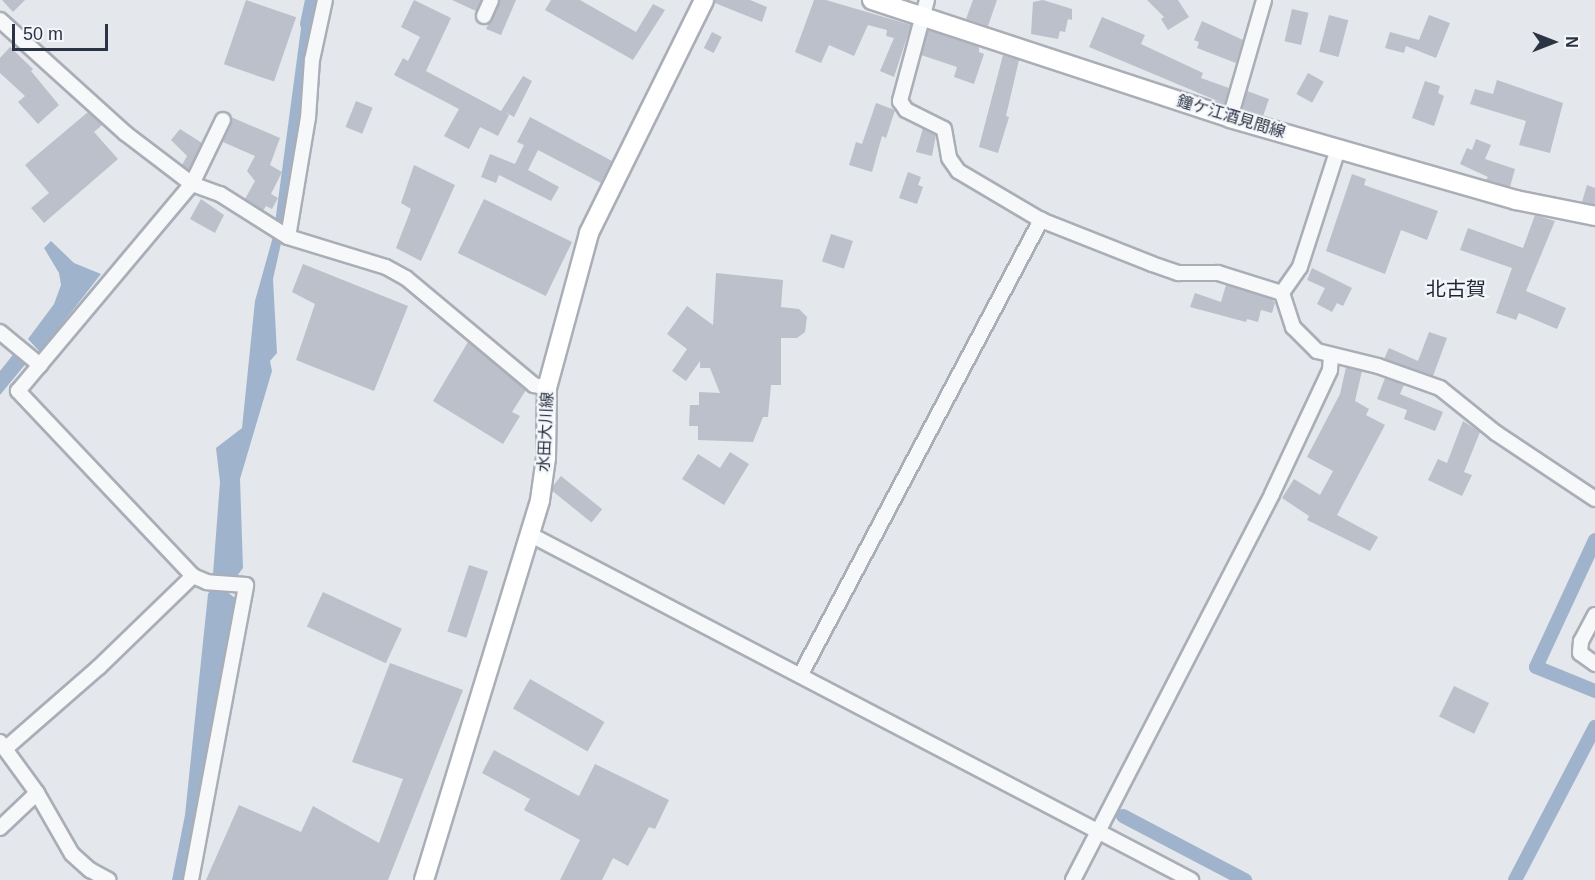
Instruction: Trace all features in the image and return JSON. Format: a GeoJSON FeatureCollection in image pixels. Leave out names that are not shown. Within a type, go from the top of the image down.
{"type":"FeatureCollection","features":[{"type":"Feature","properties":{"kind":"main road","name":"水田大川線"},"geometry":{"type":"LineString","coordinates":[[424,880],[531,534],[546,458],[547,388],[564,313],[589,233],[704,0]]}},
{"type":"Feature","properties":{"kind":"main road","name":"鐘ケ江酒見間線"},"geometry":{"type":"LineString","coordinates":[[872,0],[926,8],[1117,83],[1230,118],[1516,200],[1595,216]]}},
{"type":"Feature","properties":{"kind":"street"},"geometry":{"type":"LineString","coordinates":[[288,237],[308,118],[312,60],[325,0]]}},
{"type":"Feature","properties":{"kind":"street"},"geometry":{"type":"LineString","coordinates":[[484,16],[491,0]]}},
{"type":"Feature","properties":{"kind":"street"},"geometry":{"type":"LineString","coordinates":[[1230,118],[1264,0]]}},
{"type":"Feature","properties":{"kind":"street"},"geometry":{"type":"LineString","coordinates":[[926,8],[910,53],[900,101],[906,110],[944,129],[949,158],[958,171],[1041,220],[1178,273],[1218,273],[1282,293]]}},
{"type":"Feature","properties":{"kind":"street"},"geometry":{"type":"LineString","coordinates":[[0,20],[125,133],[192,184],[220,194],[288,237],[386,267],[406,278],[534,385],[547,388]]}},
{"type":"Feature","properties":{"kind":"street"},"geometry":{"type":"LineString","coordinates":[[191,880],[246,585],[207,582],[193,576],[18,392],[192,184],[222,120]]}},
{"type":"Feature","properties":{"kind":"street"},"geometry":{"type":"LineString","coordinates":[[1282,293],[1299,267],[1338,149]]}},
{"type":"Feature","properties":{"kind":"street"},"geometry":{"type":"LineString","coordinates":[[801,674],[1041,220]]}},
{"type":"Feature","properties":{"kind":"street"},"geometry":{"type":"LineString","coordinates":[[1282,293],[1293,327],[1317,351],[1331,357],[1378,366],[1440,388],[1496,433],[1595,499]]}},
{"type":"Feature","properties":{"kind":"street"},"geometry":{"type":"LineString","coordinates":[[0,332],[40,365]]}},
{"type":"Feature","properties":{"kind":"street"},"geometry":{"type":"LineString","coordinates":[[1073,880],[1272,494],[1330,370],[1331,357]]}},
{"type":"Feature","properties":{"kind":"street"},"geometry":{"type":"LineString","coordinates":[[531,534],[1191,880]]}},
{"type":"Feature","properties":{"kind":"street"},"geometry":{"type":"LineString","coordinates":[[109,880],[90,870],[72,854],[37,793],[2,745],[99,667],[193,576]]}},
{"type":"Feature","properties":{"kind":"street"},"geometry":{"type":"LineString","coordinates":[[1595,615],[1581,641],[1580,652],[1595,664]]}},
{"type":"Feature","properties":{"kind":"street"},"geometry":{"type":"LineString","coordinates":[[0,828],[37,793]]}},
{"type":"Feature","properties":{"kind":"water"},"geometry":{"type":"Polygon","coordinates":[[[304,6],[316,9],[285,223],[281,226],[275,223],[304,6]]]}},
{"type":"Feature","properties":{"kind":"water"},"geometry":{"type":"Polygon","coordinates":[[[274,233],[282,239],[273,279],[277,353],[270,361],[272,371],[240,479],[243,568],[237,576],[213,574],[220,482],[216,448],[242,428],[255,301],[274,233]]]}},
{"type":"Feature","properties":{"kind":"water"},"geometry":{"type":"Polygon","coordinates":[[[51,241],[74,263],[101,274],[40,352],[28,339],[54,304],[61,285],[59,273],[44,248],[51,241]]]}},
{"type":"Feature","properties":{"kind":"water"},"geometry":{"type":"Polygon","coordinates":[[[16,351],[28,361],[0,395],[0,371],[16,351]]]}},
{"type":"Feature","properties":{"kind":"water"},"geometry":{"type":"Polygon","coordinates":[[[212,588],[224,589],[236,599],[184,880],[172,880],[185,815],[208,594],[212,588]]]}},
{"type":"Feature","properties":{"kind":"building"},"geometry":{"type":"Polygon","coordinates":[[[2,0],[25,0],[13,12],[2,0]]]}},
{"type":"Feature","properties":{"kind":"building"},"geometry":{"type":"Polygon","coordinates":[[[246,0],[296,17],[274,82],[224,64],[246,0]]]}},
{"type":"Feature","properties":{"kind":"building"},"geometry":{"type":"Polygon","coordinates":[[[414,0],[451,18],[426,71],[501,111],[523,76],[532,81],[514,117],[505,112],[509,115],[498,136],[480,127],[469,149],[444,136],[459,109],[394,75],[403,58],[408,61],[420,37],[401,27],[414,0]]]}},
{"type":"Feature","properties":{"kind":"building"},"geometry":{"type":"Polygon","coordinates":[[[452,0],[481,0],[476,11],[452,0]]]}},
{"type":"Feature","properties":{"kind":"building"},"geometry":{"type":"Polygon","coordinates":[[[500,0],[516,0],[501,35],[486,29],[500,0]]]}},
{"type":"Feature","properties":{"kind":"building"},"geometry":{"type":"Polygon","coordinates":[[[551,0],[580,0],[636,32],[653,4],[665,10],[633,60],[545,10],[551,0]]]}},
{"type":"Feature","properties":{"kind":"building"},"geometry":{"type":"Polygon","coordinates":[[[715,0],[750,0],[767,7],[762,22],[715,3],[715,0]]]}},
{"type":"Feature","properties":{"kind":"building"},"geometry":{"type":"Polygon","coordinates":[[[814,0],[826,0],[911,25],[894,77],[880,71],[894,38],[886,36],[887,30],[868,25],[854,56],[829,45],[821,63],[795,52],[814,0]]]}},
{"type":"Feature","properties":{"kind":"building"},"geometry":{"type":"Polygon","coordinates":[[[973,0],[997,0],[988,26],[966,19],[973,0]]]}},
{"type":"Feature","properties":{"kind":"building"},"geometry":{"type":"Polygon","coordinates":[[[1043,0],[1072,9],[1072,20],[1068,19],[1065,32],[1060,31],[1058,39],[1031,34],[1033,2],[1043,0]]]}},
{"type":"Feature","properties":{"kind":"building"},"geometry":{"type":"Polygon","coordinates":[[[1147,0],[1178,0],[1189,17],[1168,30],[1161,19],[1164,17],[1147,0]]]}},
{"type":"Feature","properties":{"kind":"building"},"geometry":{"type":"Polygon","coordinates":[[[1292,9],[1309,13],[1301,45],[1285,41],[1292,9]]]}},
{"type":"Feature","properties":{"kind":"building"},"geometry":{"type":"Polygon","coordinates":[[[1329,15],[1348,20],[1338,57],[1319,52],[1329,15]]]}},
{"type":"Feature","properties":{"kind":"building"},"geometry":{"type":"Polygon","coordinates":[[[1429,15],[1450,23],[1436,58],[1406,46],[1404,53],[1385,48],[1390,32],[1419,40],[1429,15]]]}},
{"type":"Feature","properties":{"kind":"building"},"geometry":{"type":"Polygon","coordinates":[[[1102,17],[1145,35],[1141,44],[1203,73],[1201,78],[1229,88],[1225,104],[1089,47],[1102,17]]]}},
{"type":"Feature","properties":{"kind":"building"},"geometry":{"type":"Polygon","coordinates":[[[1202,21],[1243,40],[1236,63],[1197,48],[1199,42],[1194,40],[1202,21]]]}},
{"type":"Feature","properties":{"kind":"building"},"geometry":{"type":"Polygon","coordinates":[[[928,30],[979,47],[979,52],[984,54],[974,84],[954,77],[957,67],[921,55],[928,30]]]}},
{"type":"Feature","properties":{"kind":"building"},"geometry":{"type":"Polygon","coordinates":[[[712,32],[722,37],[714,53],[704,48],[712,32]]]}},
{"type":"Feature","properties":{"kind":"building"},"geometry":{"type":"Polygon","coordinates":[[[10,47],[33,69],[31,71],[59,105],[38,124],[18,102],[25,96],[0,73],[0,58],[10,47]]]}},
{"type":"Feature","properties":{"kind":"building"},"geometry":{"type":"Polygon","coordinates":[[[1003,55],[1019,60],[1006,116],[1009,117],[998,153],[979,147],[1003,55]]]}},
{"type":"Feature","properties":{"kind":"building"},"geometry":{"type":"Polygon","coordinates":[[[1308,73],[1324,82],[1312,103],[1296,94],[1308,73]]]}},
{"type":"Feature","properties":{"kind":"building"},"geometry":{"type":"Polygon","coordinates":[[[1497,80],[1563,103],[1550,153],[1519,145],[1526,121],[1470,104],[1475,89],[1493,94],[1497,80]]]}},
{"type":"Feature","properties":{"kind":"building"},"geometry":{"type":"Polygon","coordinates":[[[1425,81],[1440,86],[1438,93],[1444,96],[1434,126],[1412,118],[1425,81]]]}},
{"type":"Feature","properties":{"kind":"building"},"geometry":{"type":"Polygon","coordinates":[[[1247,91],[1269,99],[1263,116],[1242,110],[1247,91]]]}},
{"type":"Feature","properties":{"kind":"building"},"geometry":{"type":"Polygon","coordinates":[[[356,101],[373,108],[362,134],[346,127],[356,101]]]}},
{"type":"Feature","properties":{"kind":"building"},"geometry":{"type":"Polygon","coordinates":[[[876,103],[895,110],[886,138],[882,136],[872,172],[849,165],[856,142],[862,144],[876,103]]]}},
{"type":"Feature","properties":{"kind":"building"},"geometry":{"type":"Polygon","coordinates":[[[88,112],[102,125],[94,132],[118,159],[44,223],[31,208],[49,193],[25,165],[88,112]]]}},
{"type":"Feature","properties":{"kind":"building"},"geometry":{"type":"Polygon","coordinates":[[[231,117],[280,138],[270,165],[282,172],[271,194],[278,198],[272,209],[266,206],[263,211],[245,199],[255,181],[247,171],[255,156],[223,142],[231,117]]]}},
{"type":"Feature","properties":{"kind":"building"},"geometry":{"type":"Polygon","coordinates":[[[530,117],[612,161],[601,183],[538,150],[528,170],[559,187],[551,201],[499,175],[496,183],[481,177],[490,154],[515,164],[524,145],[517,142],[530,117]]]}},
{"type":"Feature","properties":{"kind":"building"},"geometry":{"type":"Polygon","coordinates":[[[923,128],[936,135],[932,156],[916,152],[923,128]]]}},
{"type":"Feature","properties":{"kind":"building"},"geometry":{"type":"Polygon","coordinates":[[[180,129],[202,143],[189,170],[182,165],[187,156],[171,140],[180,129]]]}},
{"type":"Feature","properties":{"kind":"building"},"geometry":{"type":"Polygon","coordinates":[[[1476,139],[1491,145],[1485,159],[1515,169],[1510,187],[1486,180],[1488,177],[1460,164],[1467,148],[1472,150],[1476,139]]]}},
{"type":"Feature","properties":{"kind":"building"},"geometry":{"type":"Polygon","coordinates":[[[414,165],[455,185],[421,261],[396,248],[411,209],[401,203],[414,165]]]}},
{"type":"Feature","properties":{"kind":"building"},"geometry":{"type":"Polygon","coordinates":[[[908,172],[921,177],[918,185],[923,187],[917,204],[899,198],[908,172]]]}},
{"type":"Feature","properties":{"kind":"building"},"geometry":{"type":"Polygon","coordinates":[[[1352,174],[1366,179],[1364,185],[1438,211],[1427,240],[1401,230],[1385,274],[1326,251],[1352,174]]]}},
{"type":"Feature","properties":{"kind":"building"},"geometry":{"type":"Polygon","coordinates":[[[1587,185],[1595,188],[1595,205],[1582,202],[1587,185]]]}},
{"type":"Feature","properties":{"kind":"building"},"geometry":{"type":"Polygon","coordinates":[[[201,199],[224,215],[215,233],[190,219],[201,199]]]}},
{"type":"Feature","properties":{"kind":"building"},"geometry":{"type":"Polygon","coordinates":[[[484,199],[572,242],[546,296],[458,253],[484,199]]]}},
{"type":"Feature","properties":{"kind":"building"},"geometry":{"type":"Polygon","coordinates":[[[1535,215],[1555,221],[1526,291],[1566,308],[1557,329],[1519,313],[1516,320],[1496,313],[1512,268],[1460,250],[1468,228],[1523,248],[1535,215]]]}},
{"type":"Feature","properties":{"kind":"building"},"geometry":{"type":"Polygon","coordinates":[[[831,234],[853,241],[844,269],[822,262],[831,234]]]}},
{"type":"Feature","properties":{"kind":"building"},"geometry":{"type":"Polygon","coordinates":[[[303,264],[408,306],[374,391],[296,360],[315,304],[292,292],[303,264]]]}},
{"type":"Feature","properties":{"kind":"building"},"geometry":{"type":"Polygon","coordinates":[[[1312,268],[1352,288],[1343,306],[1337,303],[1332,312],[1317,304],[1325,288],[1307,280],[1312,268]]]}},
{"type":"Feature","properties":{"kind":"building"},"geometry":{"type":"Polygon","coordinates":[[[716,273],[783,280],[781,307],[799,309],[807,317],[805,332],[797,338],[781,338],[781,385],[771,385],[768,417],[763,417],[753,442],[698,440],[698,426],[689,426],[690,405],[699,405],[699,392],[720,393],[710,368],[700,368],[700,361],[686,381],[672,371],[687,349],[667,334],[687,306],[713,325],[716,273]]]}},
{"type":"Feature","properties":{"kind":"building"},"geometry":{"type":"Polygon","coordinates":[[[1226,285],[1272,299],[1275,303],[1272,313],[1261,310],[1258,322],[1247,319],[1246,322],[1190,307],[1195,293],[1221,302],[1226,285]]]}},
{"type":"Feature","properties":{"kind":"building"},"geometry":{"type":"Polygon","coordinates":[[[1429,332],[1447,338],[1433,376],[1384,359],[1389,348],[1418,361],[1429,332]]]}},
{"type":"Feature","properties":{"kind":"building"},"geometry":{"type":"Polygon","coordinates":[[[468,342],[526,390],[512,412],[520,416],[503,444],[433,401],[468,342]]]}},
{"type":"Feature","properties":{"kind":"building"},"geometry":{"type":"Polygon","coordinates":[[[1346,367],[1362,371],[1355,401],[1369,409],[1366,415],[1385,425],[1337,515],[1378,537],[1370,551],[1307,520],[1309,516],[1282,498],[1294,479],[1320,495],[1333,471],[1307,457],[1340,394],[1346,367]]]}},
{"type":"Feature","properties":{"kind":"building"},"geometry":{"type":"Polygon","coordinates":[[[1385,378],[1404,385],[1400,394],[1443,412],[1435,431],[1404,419],[1407,410],[1377,399],[1385,378]]]}},
{"type":"Feature","properties":{"kind":"building"},"geometry":{"type":"Polygon","coordinates":[[[1463,421],[1480,432],[1464,472],[1472,475],[1462,496],[1428,480],[1438,459],[1447,463],[1463,421]]]}},
{"type":"Feature","properties":{"kind":"building"},"geometry":{"type":"Polygon","coordinates":[[[730,452],[749,464],[724,505],[682,479],[698,454],[720,468],[730,452]]]}},
{"type":"Feature","properties":{"kind":"building"},"geometry":{"type":"Polygon","coordinates":[[[561,476],[602,509],[591,523],[550,489],[561,476]]]}},
{"type":"Feature","properties":{"kind":"building"},"geometry":{"type":"Polygon","coordinates":[[[469,565],[488,571],[466,638],[447,632],[469,565]]]}},
{"type":"Feature","properties":{"kind":"building"},"geometry":{"type":"Polygon","coordinates":[[[323,592],[402,629],[386,663],[307,626],[323,592]]]}},
{"type":"Feature","properties":{"kind":"building"},"geometry":{"type":"Polygon","coordinates":[[[390,663],[463,690],[388,880],[206,880],[239,805],[301,832],[313,806],[379,843],[403,779],[352,762],[390,663]]]}},
{"type":"Feature","properties":{"kind":"building"},"geometry":{"type":"Polygon","coordinates":[[[530,679],[604,722],[587,751],[513,708],[530,679]]]}},
{"type":"Feature","properties":{"kind":"building"},"geometry":{"type":"Polygon","coordinates":[[[1454,686],[1489,703],[1474,734],[1439,717],[1454,686]]]}},
{"type":"Feature","properties":{"kind":"building"},"geometry":{"type":"Polygon","coordinates":[[[494,750],[579,796],[595,764],[669,800],[655,829],[649,827],[628,866],[613,858],[602,880],[560,880],[580,840],[524,810],[530,799],[482,773],[494,750]]]}},
{"type":"Feature","properties":{"kind":"waterway"},"geometry":{"type":"LineString","coordinates":[[307,24],[312,0]]}},
{"type":"Feature","properties":{"kind":"waterway"},"geometry":{"type":"LineString","coordinates":[[1595,540],[1536,667],[1595,691]]}},
{"type":"Feature","properties":{"kind":"waterway"},"geometry":{"type":"LineString","coordinates":[[1515,880],[1595,727]]}},
{"type":"Feature","properties":{"kind":"waterway"},"geometry":{"type":"LineString","coordinates":[[1123,816],[1245,880]]}},
{"type":"Feature","properties":{"kind":"district","name":"北古賀"},"geometry":{"type":"Point","coordinates":[1456,289]}}]}
